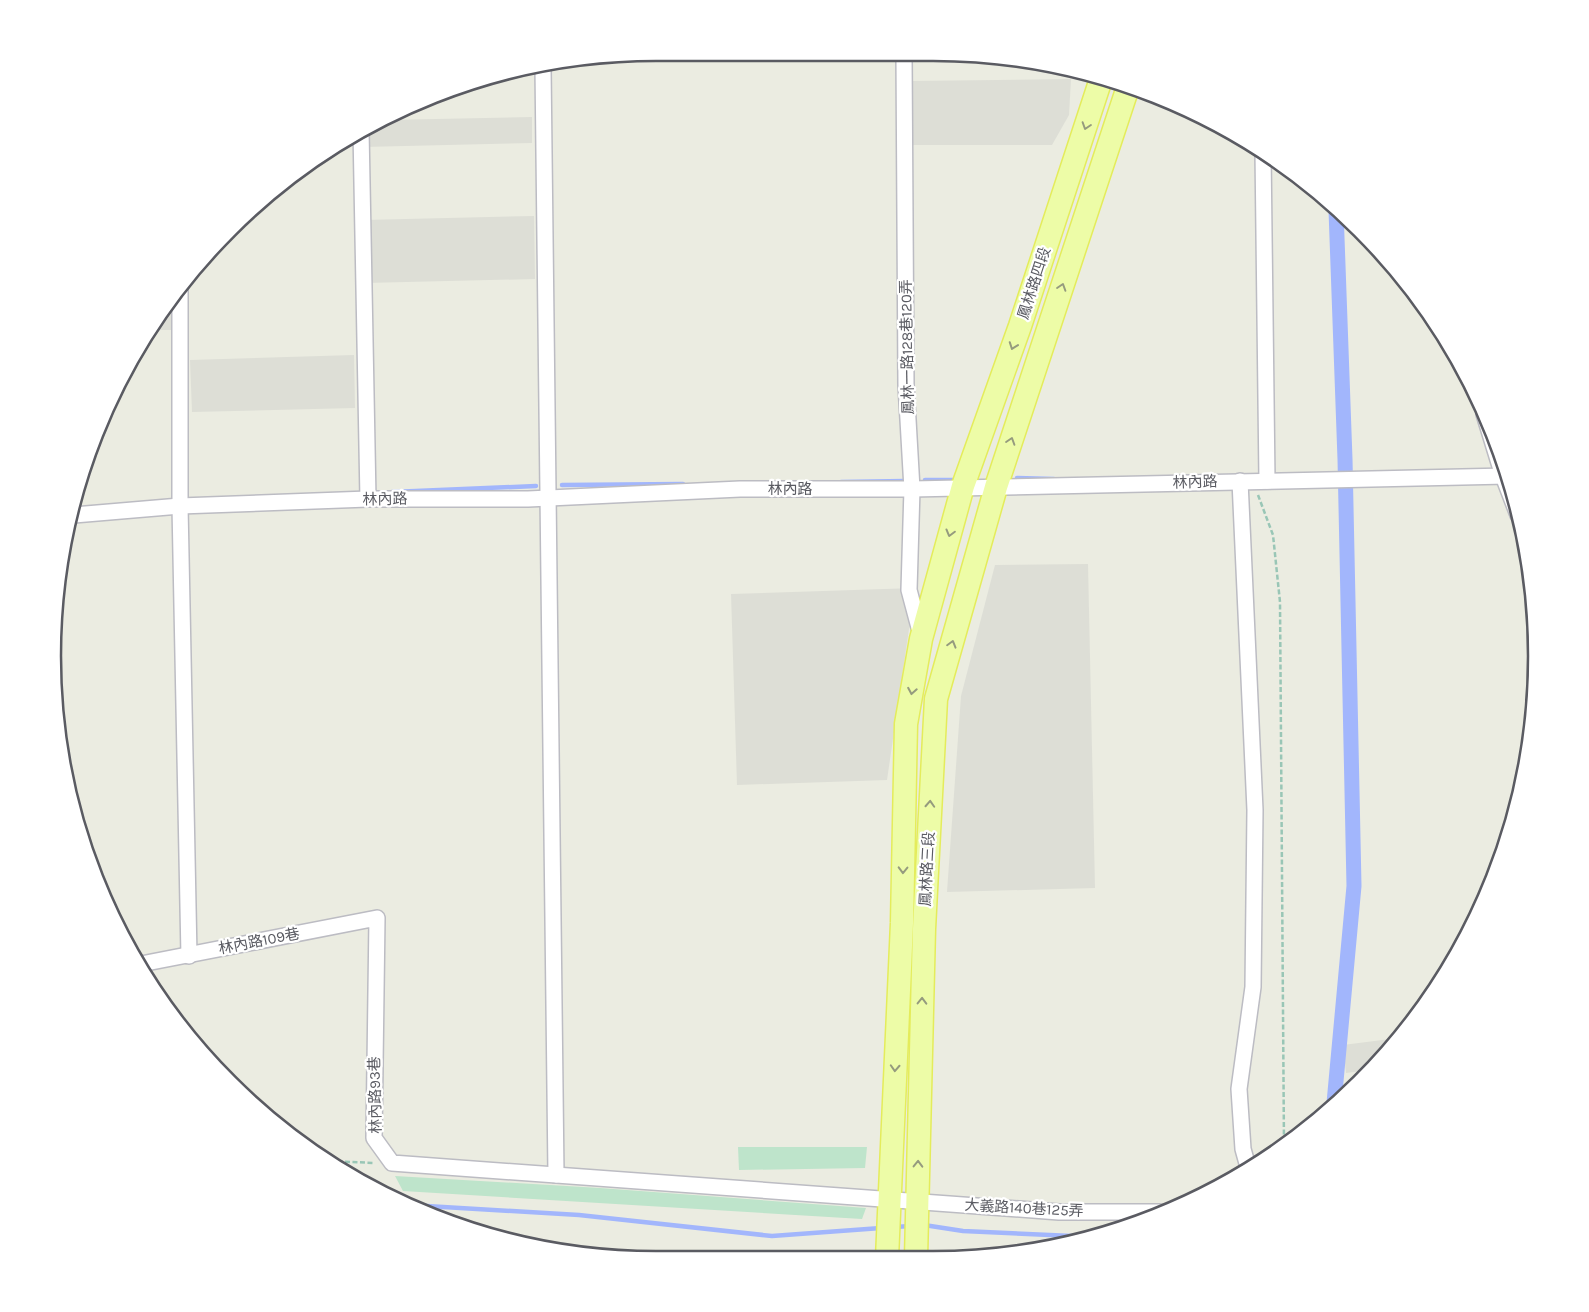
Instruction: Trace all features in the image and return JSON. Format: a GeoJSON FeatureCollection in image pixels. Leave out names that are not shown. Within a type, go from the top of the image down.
{"type":"FeatureCollection","features":[{"type":"Feature","properties":{"kind":"main road","name":"鳳林路四段"},"geometry":{"type":"LineString","coordinates":[[963,486],[1020,326],[1099,86]]}},
{"type":"Feature","properties":{"kind":"main road","name":"鳳林路四段"},"geometry":{"type":"LineString","coordinates":[[996,487],[1126,94]]}},
{"type":"Feature","properties":{"kind":"main road","name":"鳳林路三段"},"geometry":{"type":"LineString","coordinates":[[888,1251],[888,1203],[902,923],[906,724],[922,639],[963,486]]}},
{"type":"Feature","properties":{"kind":"main road","name":"鳳林路三段"},"geometry":{"type":"LineString","coordinates":[[916,1251],[924,928],[936,699],[996,487]]}},
{"type":"Feature","properties":{"kind":"street","name":"鳳林一路128巷120弄"},"geometry":{"type":"LineString","coordinates":[[904,61],[906,385],[912,489],[909,590],[922,639]]}},
{"type":"Feature","properties":{"kind":"street"},"geometry":{"type":"LineString","coordinates":[[392,1163],[556,1174],[549,498],[542,73]]}},
{"type":"Feature","properties":{"kind":"street"},"geometry":{"type":"LineString","coordinates":[[361,140],[368,499]]}},
{"type":"Feature","properties":{"kind":"street"},"geometry":{"type":"LineString","coordinates":[[1246,1161],[1242,1150],[1239,1089],[1253,987],[1255,810],[1254,481],[1263,161]]}},
{"type":"Feature","properties":{"kind":"street"},"geometry":{"type":"LineString","coordinates":[[180,300],[180,506],[188,956]]}},
{"type":"Feature","properties":{"kind":"street","name":"林內路"},"geometry":{"type":"LineString","coordinates":[[79,515],[180,506],[368,499],[549,498],[740,489],[912,489],[963,486],[996,487],[1367,477],[1499,476]]}},
{"type":"Feature","properties":{"kind":"street","name":"林內路109巷"},"geometry":{"type":"LineString","coordinates":[[147,963],[377,918]]}},
{"type":"Feature","properties":{"kind":"street","name":"林內路93巷"},"geometry":{"type":"LineString","coordinates":[[377,918],[374,1138],[392,1163]]}},
{"type":"Feature","properties":{"kind":"street","name":"大義路140巷125弄"},"geometry":{"type":"LineString","coordinates":[[556,1174],[917,1207],[1059,1212],[1142,1212]]}},
{"type":"Feature","properties":{"kind":"path"},"geometry":{"type":"LineString","coordinates":[[1254,481],[1273,534],[1280,602],[1284,1136]]}},
{"type":"Feature","properties":{"kind":"path"},"geometry":{"type":"LineString","coordinates":[[343,1161],[392,1163]]}},
{"type":"Feature","properties":{"kind":"shaded area"},"geometry":{"type":"Polygon","coordinates":[[[1071,79],[1069,115],[1052,145],[912,145],[910,81],[1071,79]]]}},
{"type":"Feature","properties":{"kind":"shaded area"},"geometry":{"type":"Polygon","coordinates":[[[532,117],[532,143],[363,147],[363,139],[400,120],[532,117]]]}},
{"type":"Feature","properties":{"kind":"shaded area"},"geometry":{"type":"Polygon","coordinates":[[[534,216],[535,279],[365,283],[364,220],[534,216]]]}},
{"type":"Feature","properties":{"kind":"shaded area"},"geometry":{"type":"Polygon","coordinates":[[[175,307],[175,330],[159,330],[175,307]]]}},
{"type":"Feature","properties":{"kind":"shaded area"},"geometry":{"type":"Polygon","coordinates":[[[354,355],[355,408],[192,412],[190,360],[354,355]]]}},
{"type":"Feature","properties":{"kind":"shaded area"},"geometry":{"type":"Polygon","coordinates":[[[1088,564],[1095,888],[947,892],[961,696],[995,565],[1088,564]]]}},
{"type":"Feature","properties":{"kind":"shaded area"},"geometry":{"type":"Polygon","coordinates":[[[915,588],[887,780],[737,785],[731,594],[915,588]]]}},
{"type":"Feature","properties":{"kind":"shaded area"},"geometry":{"type":"Polygon","coordinates":[[[1387,1039],[1359,1071],[1346,1073],[1343,1045],[1387,1039]]]}},
{"type":"Feature","properties":{"kind":"green space"},"geometry":{"type":"Polygon","coordinates":[[[738,1147],[867,1147],[865,1168],[739,1170],[738,1147]]]}},
{"type":"Feature","properties":{"kind":"green space"},"geometry":{"type":"Polygon","coordinates":[[[395,1176],[600,1188],[866,1208],[862,1219],[403,1191],[395,1176]]]}},
{"type":"Feature","properties":{"kind":"waterway"},"geometry":{"type":"LineString","coordinates":[[1335,1094],[1354,886],[1345,459],[1336,219]]}},
{"type":"Feature","properties":{"kind":"waterway"},"geometry":{"type":"LineString","coordinates":[[1017,478],[1054,479]]}},
{"type":"Feature","properties":{"kind":"waterway"},"geometry":{"type":"LineString","coordinates":[[925,480],[957,480]]}},
{"type":"Feature","properties":{"kind":"waterway"},"geometry":{"type":"LineString","coordinates":[[841,482],[905,481]]}},
{"type":"Feature","properties":{"kind":"waterway"},"geometry":{"type":"LineString","coordinates":[[562,485],[683,484]]}},
{"type":"Feature","properties":{"kind":"waterway"},"geometry":{"type":"LineString","coordinates":[[392,492],[536,486]]}},
{"type":"Feature","properties":{"kind":"waterway"},"geometry":{"type":"LineString","coordinates":[[431,1206],[579,1215],[772,1236],[881,1228]]}},
{"type":"Feature","properties":{"kind":"waterway"},"geometry":{"type":"LineString","coordinates":[[924,1225],[963,1231],[1063,1236]]}},
{"type":"Feature","properties":{"kind":"waterway"},"geometry":{"type":"LineString","coordinates":[[894,1227],[911,1226]]}}]}
